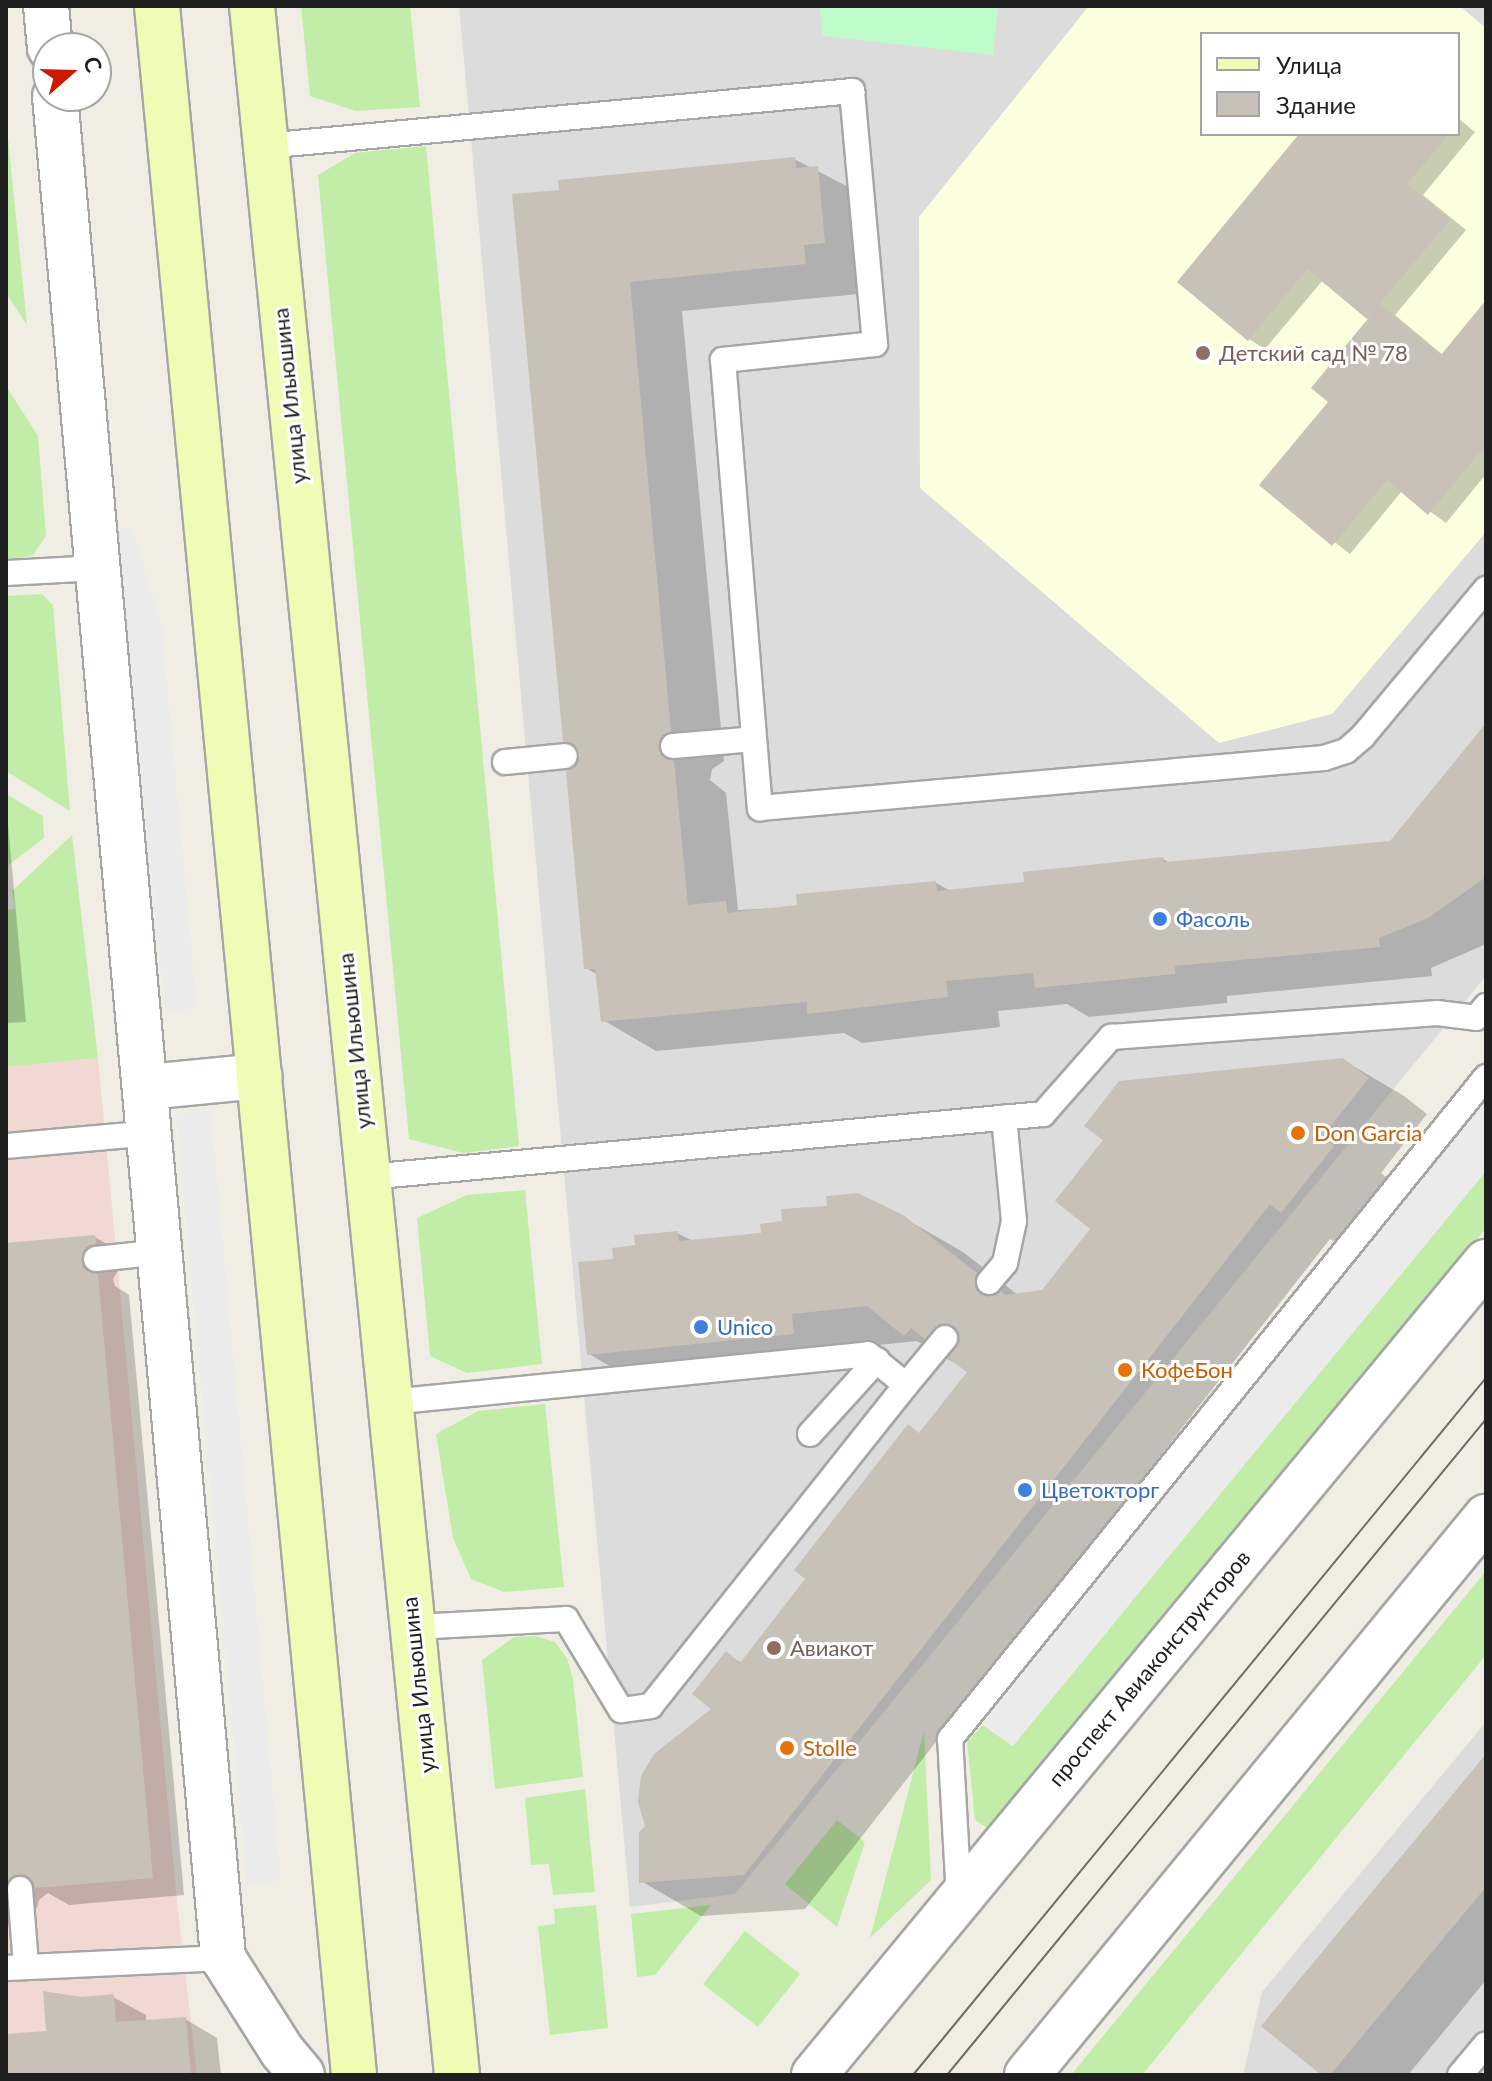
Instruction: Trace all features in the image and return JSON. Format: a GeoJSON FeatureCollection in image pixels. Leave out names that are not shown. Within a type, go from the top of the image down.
{"type":"FeatureCollection","features":[{"type":"Feature","properties":{"kind":"main road"},"geometry":{"type":"LineString","coordinates":[[157,6],[354,2075]]}},
{"type":"Feature","properties":{"kind":"main road","name":"улица Ильюшина"},"geometry":{"type":"LineString","coordinates":[[252,6],[457,2075]]}},
{"type":"Feature","properties":{"kind":"street"},"geometry":{"type":"LineString","coordinates":[[46,6],[48,32]]}},
{"type":"Feature","properties":{"kind":"street"},"geometry":{"type":"LineString","coordinates":[[56,112],[162,1252],[223,1958],[282,2051],[302,2075]]}},
{"type":"Feature","properties":{"kind":"street"},"geometry":{"type":"LineString","coordinates":[[147,1087],[259,1076]]}},
{"type":"Feature","properties":{"kind":"street","name":"проспект Авиаконструкторов"},"geometry":{"type":"LineString","coordinates":[[814,2075],[1486,1262]]}},
{"type":"Feature","properties":{"kind":"street"},"geometry":{"type":"LineString","coordinates":[[1027,2075],[1486,1517]]}},
{"type":"Feature","properties":{"kind":"lane"},"geometry":{"type":"LineString","coordinates":[[264,146],[852,91],[875,344],[723,360],[760,808],[1324,758],[1346,751],[1363,736],[1486,589]]}},
{"type":"Feature","properties":{"kind":"lane"},"geometry":{"type":"LineString","coordinates":[[6,573],[99,568]]}},
{"type":"Feature","properties":{"kind":"lane"},"geometry":{"type":"LineString","coordinates":[[673,746],[754,739]]}},
{"type":"Feature","properties":{"kind":"lane"},"geometry":{"type":"LineString","coordinates":[[505,762],[565,756]]}},
{"type":"Feature","properties":{"kind":"lane"},"geometry":{"type":"LineString","coordinates":[[368,1177],[1043,1114],[1111,1037],[1437,1013],[1483,1016]]}},
{"type":"Feature","properties":{"kind":"lane"},"geometry":{"type":"LineString","coordinates":[[959,1898],[950,1739],[1486,1077]]}},
{"type":"Feature","properties":{"kind":"lane"},"geometry":{"type":"LineString","coordinates":[[989,1282],[1005,1263],[1014,1221],[1004,1117]]}},
{"type":"Feature","properties":{"kind":"lane"},"geometry":{"type":"LineString","coordinates":[[6,1146],[151,1133]]}},
{"type":"Feature","properties":{"kind":"lane"},"geometry":{"type":"LineString","coordinates":[[96,1259],[162,1252]]}},
{"type":"Feature","properties":{"kind":"lane"},"geometry":{"type":"LineString","coordinates":[[412,1627],[566,1619],[621,1710],[651,1706],[945,1338]]}},
{"type":"Feature","properties":{"kind":"lane"},"geometry":{"type":"LineString","coordinates":[[390,1402],[868,1354],[906,1385]]}},
{"type":"Feature","properties":{"kind":"lane"},"geometry":{"type":"LineString","coordinates":[[810,1434],[877,1360]]}},
{"type":"Feature","properties":{"kind":"lane"},"geometry":{"type":"LineString","coordinates":[[20,1889],[16,1967],[223,1958]]}},
{"type":"Feature","properties":{"kind":"lane"},"geometry":{"type":"LineString","coordinates":[[1460,2075],[1486,2044]]}},
{"type":"Feature","properties":{"kind":"shaded area"},"geometry":{"type":"Polygon","coordinates":[[[459,6],[1486,6],[1486,976],[735,1894],[630,1907],[459,6]]]}},
{"type":"Feature","properties":{"kind":"shaded area","name":"Детский сад № 78"},"geometry":{"type":"Polygon","coordinates":[[[1089,6],[1460,6],[1486,28],[1486,532],[1332,714],[1219,743],[920,488],[919,217],[1089,6]]]}},
{"type":"Feature","properties":{"kind":"shaded area"},"geometry":{"type":"Polygon","coordinates":[[[133,528],[162,628],[197,1009],[165,1011],[118,529],[133,528]]]}},
{"type":"Feature","properties":{"kind":"shaded area"},"geometry":{"type":"Polygon","coordinates":[[[98,1058],[177,1901],[197,2075],[6,2075],[6,1067],[98,1058]]]}},
{"type":"Feature","properties":{"kind":"shaded area"},"geometry":{"type":"Polygon","coordinates":[[[1486,1098],[1486,1171],[1012,1746],[983,1725],[1486,1098]]]}},
{"type":"Feature","properties":{"kind":"shaded area"},"geometry":{"type":"Polygon","coordinates":[[[211,1111],[281,1881],[247,1884],[176,1114],[211,1111]]]}},
{"type":"Feature","properties":{"kind":"shaded area"},"geometry":{"type":"Polygon","coordinates":[[[1486,1722],[1486,2075],[1243,2075],[1262,1992],[1486,1722]]]}},
{"type":"Feature","properties":{"kind":"green space"},"geometry":{"type":"Polygon","coordinates":[[[301,6],[410,6],[420,107],[356,111],[310,96],[301,6]]]}},
{"type":"Feature","properties":{"kind":"green space"},"geometry":{"type":"Polygon","coordinates":[[[819,6],[998,6],[993,55],[823,36],[819,6]]]}},
{"type":"Feature","properties":{"kind":"green space"},"geometry":{"type":"Polygon","coordinates":[[[6,118],[27,325],[6,293],[6,118]]]}},
{"type":"Feature","properties":{"kind":"green space"},"geometry":{"type":"Polygon","coordinates":[[[426,146],[519,1146],[463,1153],[409,1139],[318,175],[355,153],[426,146]]]}},
{"type":"Feature","properties":{"kind":"green space"},"geometry":{"type":"Polygon","coordinates":[[[6,386],[38,436],[46,536],[33,555],[6,562],[6,386]]]}},
{"type":"Feature","properties":{"kind":"green space"},"geometry":{"type":"Polygon","coordinates":[[[42,594],[53,605],[70,811],[6,771],[6,596],[42,594]]]}},
{"type":"Feature","properties":{"kind":"green space"},"geometry":{"type":"Polygon","coordinates":[[[6,794],[43,816],[44,838],[6,867],[6,794]]]}},
{"type":"Feature","properties":{"kind":"green space"},"geometry":{"type":"Polygon","coordinates":[[[72,835],[98,1058],[6,1067],[6,910],[15,909],[12,891],[72,835]]]}},
{"type":"Feature","properties":{"kind":"green space"},"geometry":{"type":"Polygon","coordinates":[[[1486,1171],[1486,1228],[1005,1812],[987,1828],[975,1820],[967,1742],[983,1725],[1013,1746],[1486,1171]]]}},
{"type":"Feature","properties":{"kind":"green space"},"geometry":{"type":"Polygon","coordinates":[[[525,1190],[542,1364],[467,1373],[430,1356],[417,1218],[467,1195],[525,1190]]]}},
{"type":"Feature","properties":{"kind":"green space"},"geometry":{"type":"Polygon","coordinates":[[[545,1404],[564,1587],[504,1592],[471,1579],[453,1538],[436,1434],[478,1411],[545,1404]]]}},
{"type":"Feature","properties":{"kind":"green space"},"geometry":{"type":"Polygon","coordinates":[[[1486,1571],[1486,1655],[1142,2075],[1071,2075],[1486,1571]]]}},
{"type":"Feature","properties":{"kind":"green space"},"geometry":{"type":"Polygon","coordinates":[[[535,1636],[555,1642],[567,1658],[573,1679],[583,1777],[495,1789],[482,1660],[514,1637],[535,1636]]]}},
{"type":"Feature","properties":{"kind":"green space"},"geometry":{"type":"Polygon","coordinates":[[[924,1731],[931,1880],[870,1938],[924,1731]]]}},
{"type":"Feature","properties":{"kind":"green space"},"geometry":{"type":"Polygon","coordinates":[[[585,1789],[595,1892],[553,1895],[549,1864],[531,1865],[525,1798],[585,1789]]]}},
{"type":"Feature","properties":{"kind":"green space"},"geometry":{"type":"Polygon","coordinates":[[[837,1820],[865,1842],[837,1927],[785,1884],[837,1820]]]}},
{"type":"Feature","properties":{"kind":"green space"},"geometry":{"type":"Polygon","coordinates":[[[596,1905],[608,2028],[550,2035],[538,1926],[555,1924],[554,1909],[596,1905]]]}},
{"type":"Feature","properties":{"kind":"green space"},"geometry":{"type":"Polygon","coordinates":[[[711,1905],[655,1975],[637,1977],[631,1914],[711,1905]]]}},
{"type":"Feature","properties":{"kind":"green space"},"geometry":{"type":"Polygon","coordinates":[[[745,1931],[800,1974],[758,2027],[703,1984],[745,1931]]]}},
{"type":"Feature","properties":{"kind":"building"},"geometry":{"type":"Polygon","coordinates":[[[1297,136],[1447,136],[1407,184],[1450,220],[1367,319],[1307,269],[1248,341],[1177,282],[1297,136]]]}},
{"type":"Feature","properties":{"kind":"building"},"geometry":{"type":"Polygon","coordinates":[[[795,157],[796,168],[818,166],[825,243],[804,245],[806,264],[630,282],[671,731],[660,739],[658,748],[666,759],[674,761],[688,905],[726,901],[727,913],[797,905],[796,894],[936,881],[937,891],[1024,882],[1023,872],[1163,857],[1164,862],[1390,841],[1486,723],[1486,877],[1428,918],[1379,938],[1380,947],[1175,966],[1175,974],[1035,988],[1033,973],[946,981],[948,997],[807,1014],[807,1002],[601,1022],[595,969],[584,969],[566,771],[574,768],[580,755],[577,747],[563,741],[512,194],[559,190],[558,180],[795,157]]]}},
{"type":"Feature","properties":{"kind":"building"},"geometry":{"type":"Polygon","coordinates":[[[1486,300],[1486,445],[1428,515],[1387,480],[1332,546],[1259,485],[1328,402],[1311,388],[1380,304],[1441,355],[1486,300]]]}},
{"type":"Feature","properties":{"kind":"building"},"geometry":{"type":"Polygon","coordinates":[[[1343,1058],[1369,1078],[1322,1137],[1334,1146],[1281,1213],[1270,1204],[744,1875],[639,1883],[639,1832],[645,1826],[638,1802],[641,1776],[654,1754],[711,1709],[692,1694],[726,1651],[740,1663],[805,1579],[794,1570],[908,1424],[919,1433],[967,1372],[948,1358],[960,1341],[954,1326],[939,1324],[925,1339],[911,1328],[904,1336],[867,1306],[792,1314],[794,1334],[587,1355],[578,1262],[613,1259],[612,1248],[635,1245],[634,1235],[678,1231],[679,1241],[761,1233],[760,1224],[782,1221],[781,1209],[827,1206],[826,1196],[858,1193],[903,1215],[977,1273],[975,1286],[980,1294],[987,1297],[1001,1291],[1005,1295],[1042,1290],[1090,1229],[1055,1201],[1103,1140],[1084,1126],[1119,1081],[1343,1058]]]}},
{"type":"Feature","properties":{"kind":"building"},"geometry":{"type":"Polygon","coordinates":[[[95,1235],[96,1244],[87,1247],[81,1260],[84,1268],[98,1274],[153,1878],[35,1888],[32,1880],[20,1874],[11,1877],[6,1884],[6,1243],[95,1235]]]}},
{"type":"Feature","properties":{"kind":"building"},"geometry":{"type":"Polygon","coordinates":[[[1486,1754],[1486,1887],[1330,2075],[1321,2075],[1261,2026],[1486,1754]]]}},
{"type":"Feature","properties":{"kind":"building"},"geometry":{"type":"Polygon","coordinates":[[[43,1991],[82,1997],[114,1994],[116,2022],[186,2017],[191,2075],[6,2075],[6,2034],[46,2031],[43,1991]]]}},
{"type":"Feature","properties":{"kind":"tram line"},"geometry":{"type":"LineString","coordinates":[[913,2075],[1486,1378]]}},
{"type":"Feature","properties":{"kind":"tram line"},"geometry":{"type":"LineString","coordinates":[[947,2075],[1486,1419]]}},
{"type":"Feature","properties":{"kind":"place","name":"Детский сад № 78"},"geometry":{"type":"Point","coordinates":[1203,353]}},
{"type":"Feature","properties":{"kind":"place","name":"Фасоль"},"geometry":{"type":"Point","coordinates":[1160,919]}},
{"type":"Feature","properties":{"kind":"place","name":"Don Garcia"},"geometry":{"type":"Point","coordinates":[1298,1133]}},
{"type":"Feature","properties":{"kind":"place","name":"Unico"},"geometry":{"type":"Point","coordinates":[701,1327]}},
{"type":"Feature","properties":{"kind":"place","name":"КофеБон"},"geometry":{"type":"Point","coordinates":[1125,1370]}},
{"type":"Feature","properties":{"kind":"place","name":"Цветокторг"},"geometry":{"type":"Point","coordinates":[1025,1490]}},
{"type":"Feature","properties":{"kind":"place","name":"Авиакот"},"geometry":{"type":"Point","coordinates":[774,1648]}},
{"type":"Feature","properties":{"kind":"place","name":"Stolle"},"geometry":{"type":"Point","coordinates":[787,1748]}}]}
